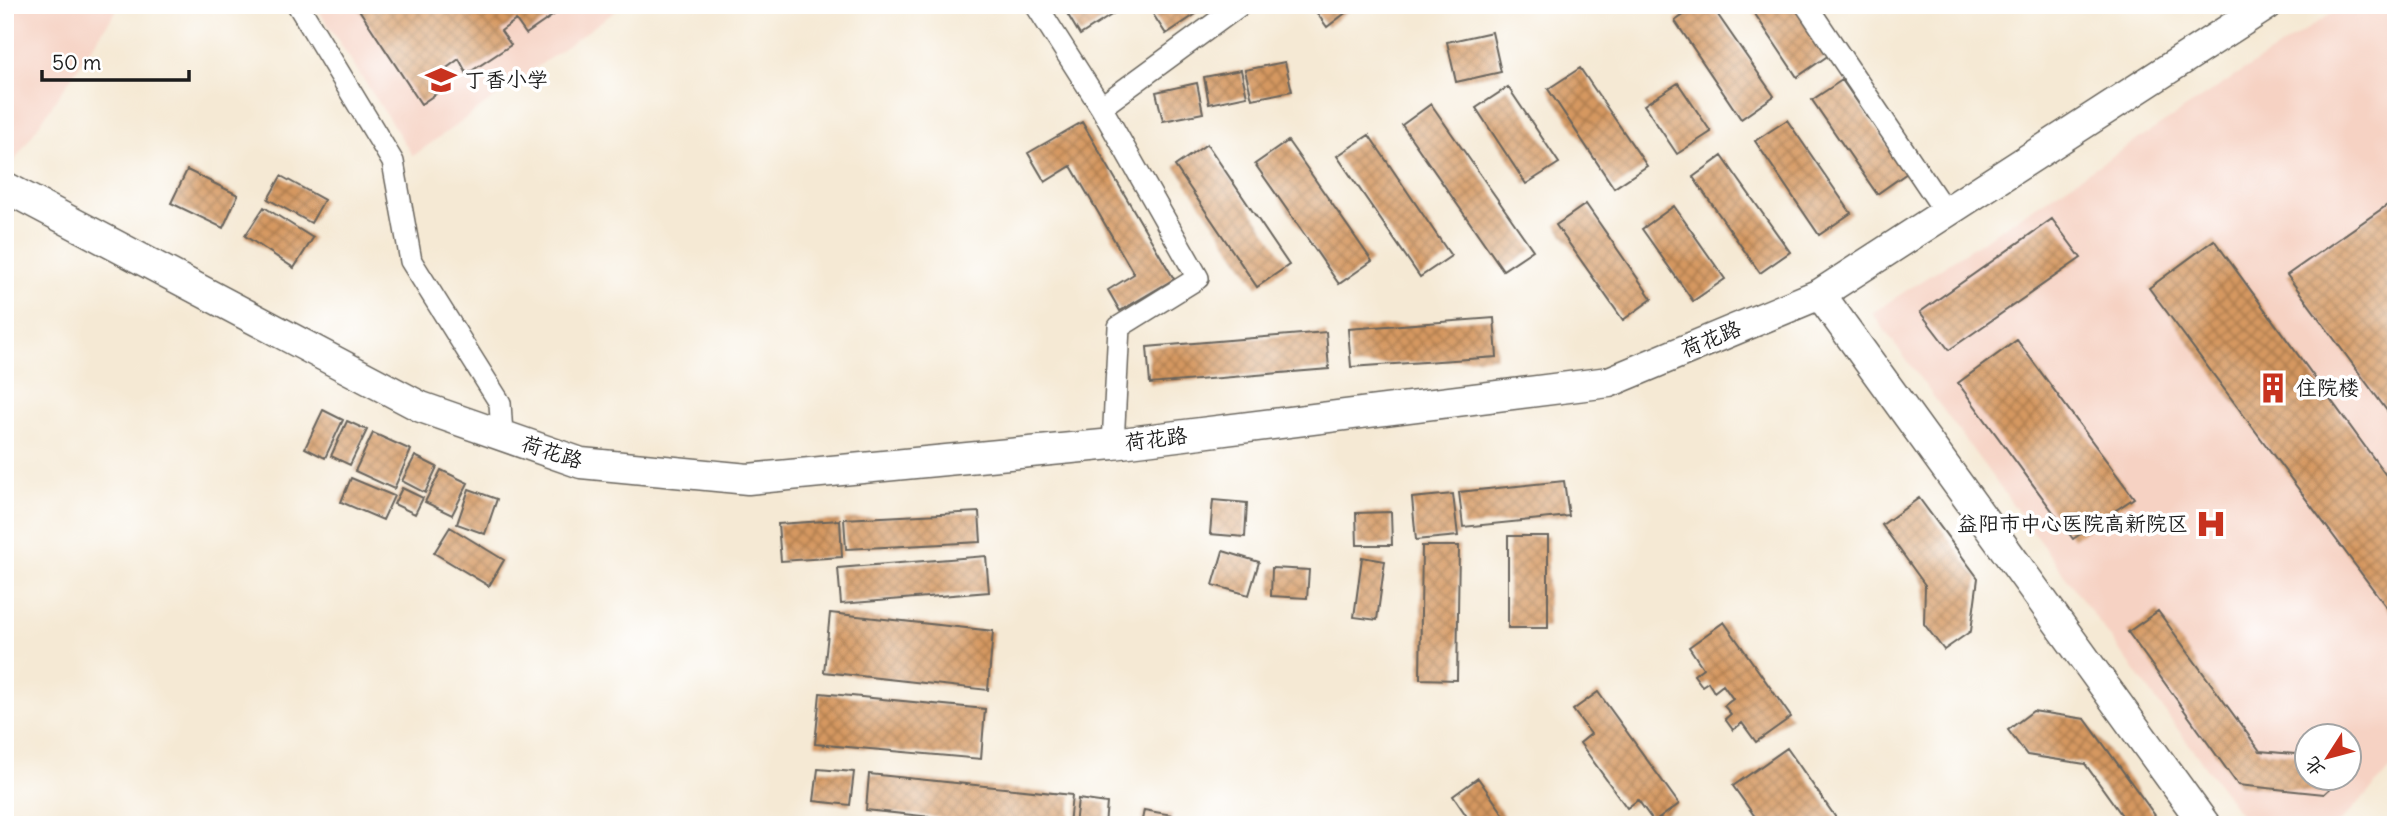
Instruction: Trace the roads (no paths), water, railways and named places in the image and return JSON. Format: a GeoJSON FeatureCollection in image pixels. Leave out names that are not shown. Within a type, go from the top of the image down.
{"type":"FeatureCollection","features":[{"type":"Feature","properties":{"kind":"street"},"geometry":{"type":"LineString","coordinates":[[298,5],[393,162],[411,261],[500,403],[502,435]]}},
{"type":"Feature","properties":{"kind":"street"},"geometry":{"type":"LineString","coordinates":[[1036,5],[1101,107],[1198,278],[1119,327],[1113,444]]}},
{"type":"Feature","properties":{"kind":"street"},"geometry":{"type":"LineString","coordinates":[[1101,107],[1240,5]]}},
{"type":"Feature","properties":{"kind":"street"},"geometry":{"type":"LineString","coordinates":[[1806,5],[1946,213]]}},
{"type":"Feature","properties":{"kind":"street","name":"荷花路"},"geometry":{"type":"LineString","coordinates":[[5,187],[421,407],[581,464],[748,479],[1113,444],[1609,382],[1820,294],[2267,5]]}},
{"type":"Feature","properties":{"kind":"street"},"geometry":{"type":"LineString","coordinates":[[1820,294],[2205,825]]}},
{"type":"Feature","properties":{"kind":"place","name":"丁香小学"},"geometry":{"type":"Point","coordinates":[441,80]}},
{"type":"Feature","properties":{"kind":"place","name":"住院楼"},"geometry":{"type":"Point","coordinates":[2273,388]}},
{"type":"Feature","properties":{"kind":"place","name":"益阳市中心医院高新院区"},"geometry":{"type":"Point","coordinates":[2211,524]}}]}
